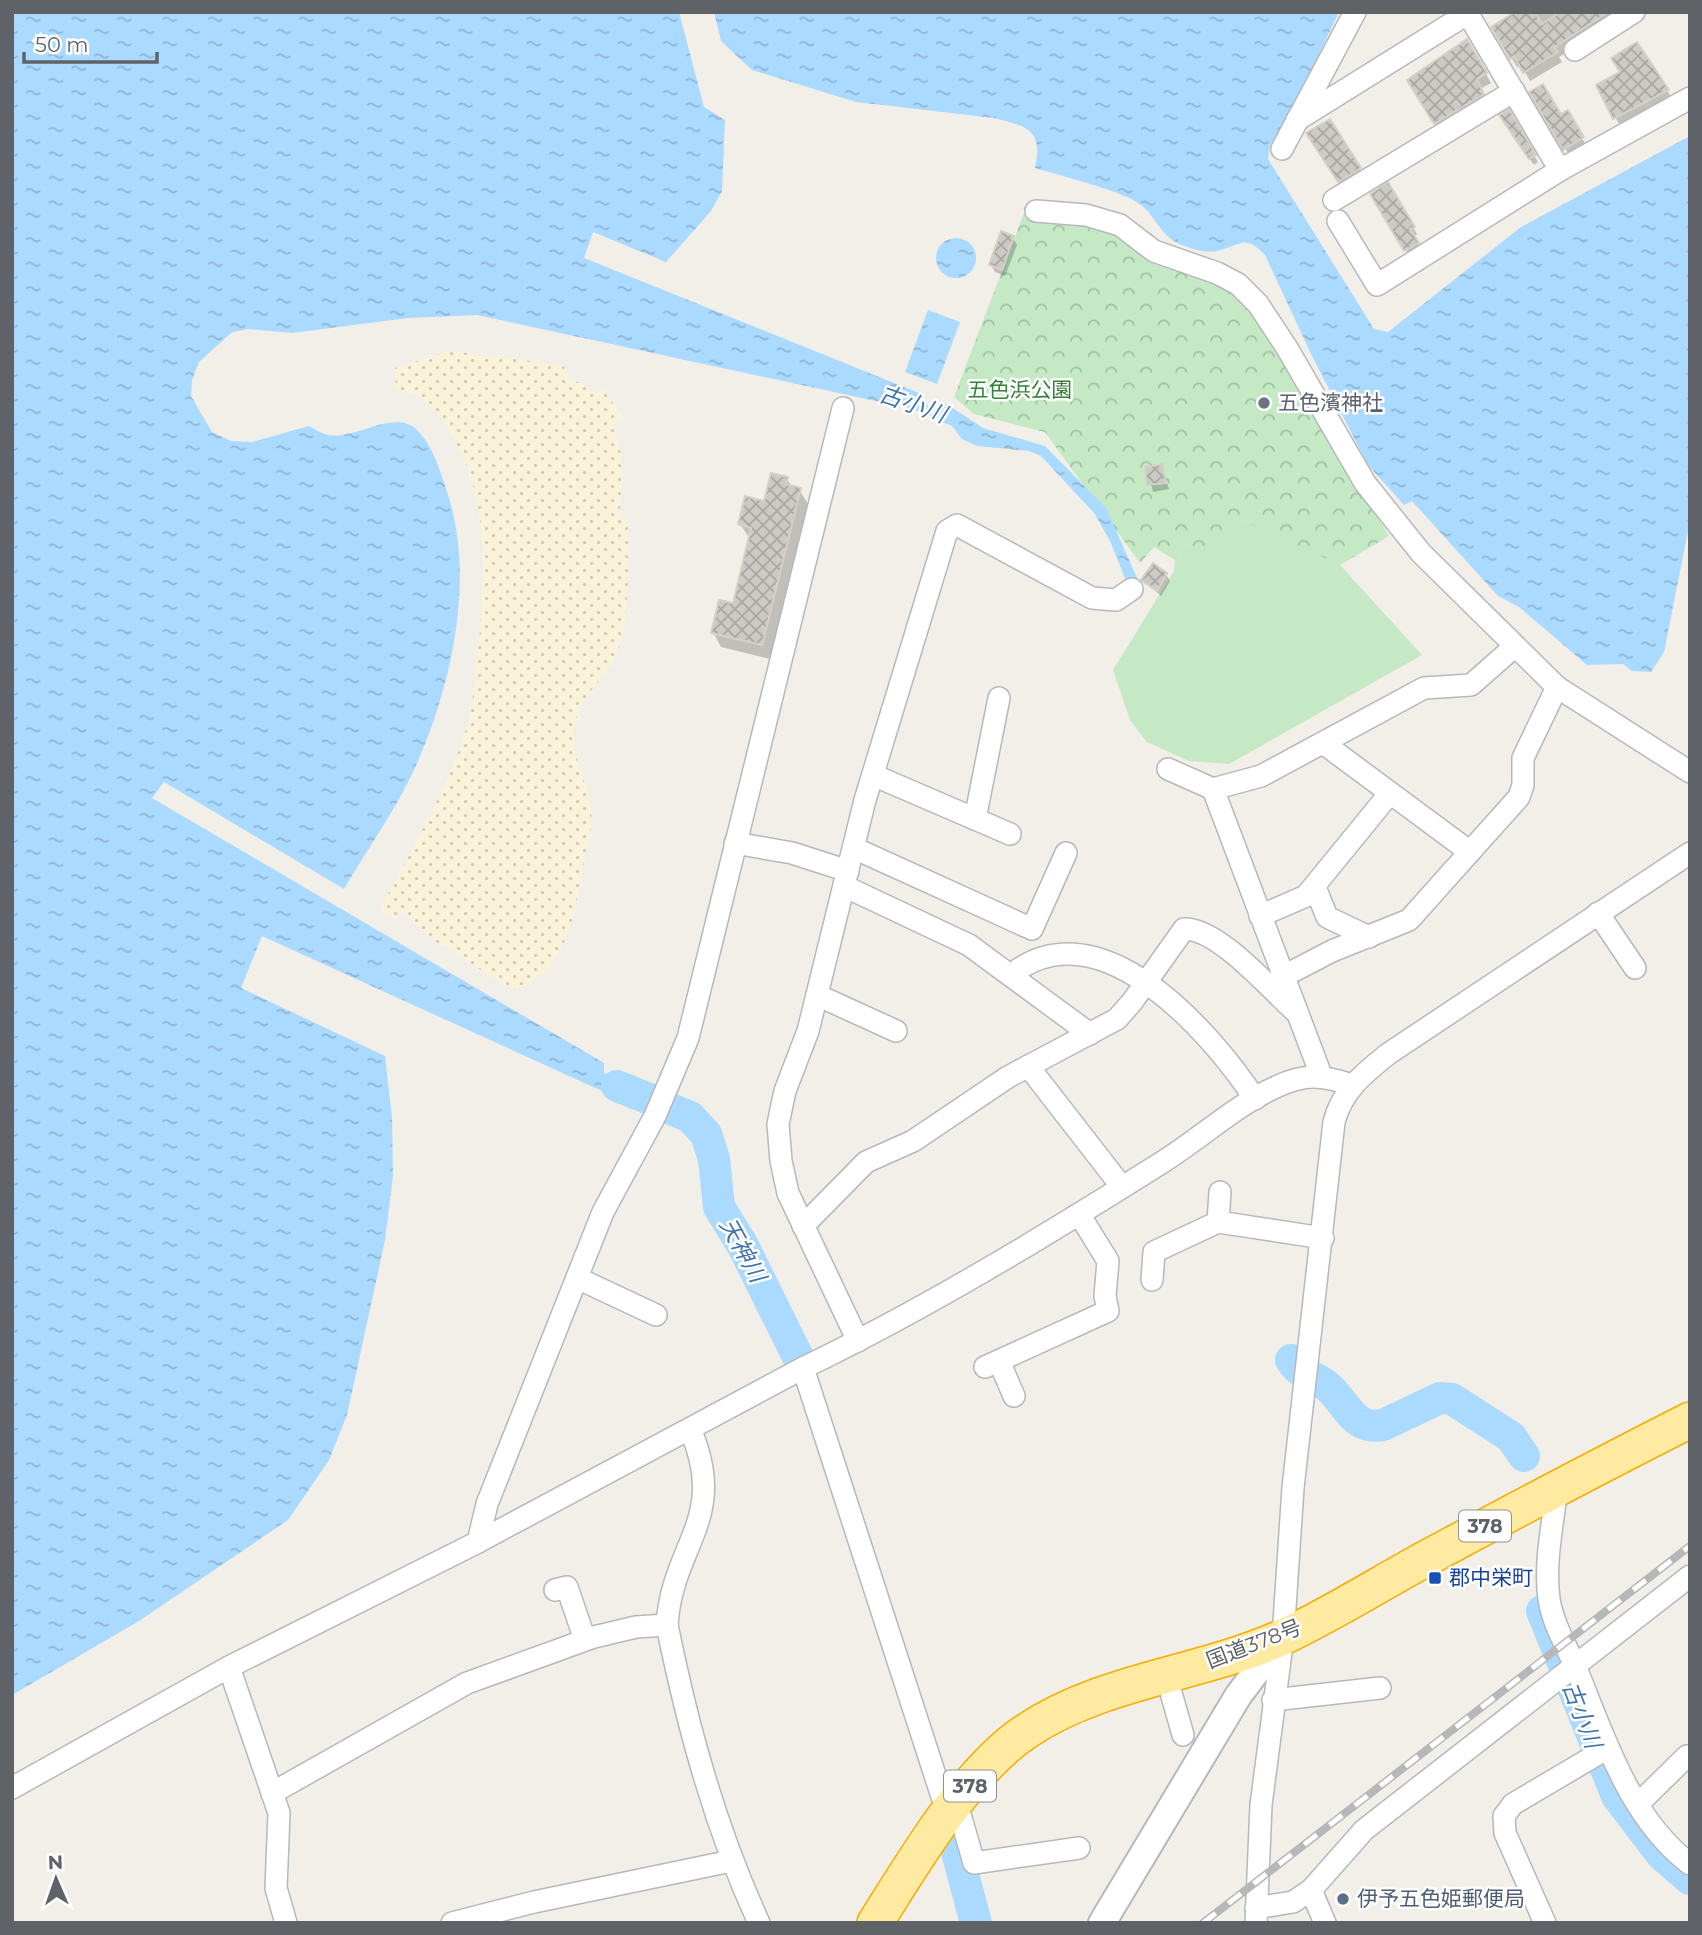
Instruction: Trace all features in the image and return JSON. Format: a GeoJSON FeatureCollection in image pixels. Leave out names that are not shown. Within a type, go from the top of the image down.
{"type":"FeatureCollection","features":[{"type":"Feature","properties":{"kind":"highway","name":"国道378号"},"geometry":{"type":"LineString","coordinates":[[875,1923],[987,1764],[1024,1733],[1058,1713],[1283,1637],[1557,1487],[1690,1420]]}},
{"type":"Feature","properties":{"kind":"street"},"geometry":{"type":"LineString","coordinates":[[1282,149],[1355,12]]}},
{"type":"Feature","properties":{"kind":"street"},"geometry":{"type":"LineString","coordinates":[[1575,50],[1634,12]]}},
{"type":"Feature","properties":{"kind":"street"},"geometry":{"type":"LineString","coordinates":[[1297,120],[1469,13],[1560,170]]}},
{"type":"Feature","properties":{"kind":"street"},"geometry":{"type":"LineString","coordinates":[[1334,200],[1514,91]]}},
{"type":"Feature","properties":{"kind":"street"},"geometry":{"type":"LineString","coordinates":[[1338,221],[1377,285],[1560,170],[1690,98]]}},
{"type":"Feature","properties":{"kind":"street"},"geometry":{"type":"LineString","coordinates":[[1036,211],[1086,215],[1120,225],[1154,251],[1217,273],[1238,284],[1258,304],[1287,348],[1365,483],[1421,553],[1557,687],[1690,772]]}},
{"type":"Feature","properties":{"kind":"street"},"geometry":{"type":"LineString","coordinates":[[478,1542],[487,1504],[603,1212],[655,1116],[688,1038],[843,408]]}},
{"type":"Feature","properties":{"kind":"street"},"geometry":{"type":"LineString","coordinates":[[858,1341],[788,1193],[781,1161],[778,1124],[785,1091],[808,1031],[873,775],[947,531],[957,525],[1092,598],[1116,600],[1132,589]]}},
{"type":"Feature","properties":{"kind":"street"},"geometry":{"type":"LineString","coordinates":[[1168,769],[1213,789],[1261,776],[1424,688],[1471,685],[1514,647]]}},
{"type":"Feature","properties":{"kind":"street"},"geometry":{"type":"LineString","coordinates":[[1282,977],[1332,951],[1409,920],[1519,797],[1523,785],[1523,758],[1557,687]]}},
{"type":"Feature","properties":{"kind":"street"},"geometry":{"type":"LineString","coordinates":[[975,819],[999,698]]}},
{"type":"Feature","properties":{"kind":"street"},"geometry":{"type":"LineString","coordinates":[[1323,743],[1470,852]]}},
{"type":"Feature","properties":{"kind":"street"},"geometry":{"type":"LineString","coordinates":[[873,775],[1010,834]]}},
{"type":"Feature","properties":{"kind":"street"},"geometry":{"type":"LineString","coordinates":[[1213,789],[1321,1075]]}},
{"type":"Feature","properties":{"kind":"street"},"geometry":{"type":"LineString","coordinates":[[1260,916],[1307,896],[1390,793]]}},
{"type":"Feature","properties":{"kind":"street"},"geometry":{"type":"LineString","coordinates":[[735,843],[792,853],[846,878],[970,945],[1090,1034]]}},
{"type":"Feature","properties":{"kind":"street"},"geometry":{"type":"LineString","coordinates":[[853,848],[1032,929],[1066,853]]}},
{"type":"Feature","properties":{"kind":"street"},"geometry":{"type":"LineString","coordinates":[[1690,853],[1388,1054],[1352,1085],[1338,1104],[1293,1488],[1283,1637],[1261,1805],[1256,1915],[1293,1902],[1311,1890],[1364,1830],[1690,1576]]}},
{"type":"Feature","properties":{"kind":"street"},"geometry":{"type":"LineString","coordinates":[[1315,887],[1327,917],[1369,937]]}},
{"type":"Feature","properties":{"kind":"street"},"geometry":{"type":"LineString","coordinates":[[1598,913],[1635,968]]}},
{"type":"Feature","properties":{"kind":"street"},"geometry":{"type":"LineString","coordinates":[[803,1226],[866,1162],[914,1141],[1028,1066],[1117,1019],[1184,929],[1196,928],[1213,937],[1296,1012]]}},
{"type":"Feature","properties":{"kind":"street"},"geometry":{"type":"LineString","coordinates":[[1012,974],[1026,963],[1052,955],[1084,955],[1110,962],[1147,981],[1231,1062],[1255,1099]]}},
{"type":"Feature","properties":{"kind":"street"},"geometry":{"type":"LineString","coordinates":[[817,995],[896,1031]]}},
{"type":"Feature","properties":{"kind":"street"},"geometry":{"type":"LineString","coordinates":[[1028,1066],[1122,1187]]}},
{"type":"Feature","properties":{"kind":"street"},"geometry":{"type":"LineString","coordinates":[[12,1788],[229,1667],[478,1542],[1005,1260],[1255,1099],[1296,1079],[1321,1075],[1352,1085]]}},
{"type":"Feature","properties":{"kind":"street"},"geometry":{"type":"LineString","coordinates":[[1218,1222],[1220,1192]]}},
{"type":"Feature","properties":{"kind":"street"},"geometry":{"type":"LineString","coordinates":[[1014,1396],[992,1364],[1108,1311],[1105,1296],[1108,1261],[1079,1214]]}},
{"type":"Feature","properties":{"kind":"street"},"geometry":{"type":"LineString","coordinates":[[1152,1280],[1154,1252],[1218,1222],[1323,1238]]}},
{"type":"Feature","properties":{"kind":"street"},"geometry":{"type":"LineString","coordinates":[[577,1278],[656,1315]]}},
{"type":"Feature","properties":{"kind":"street"},"geometry":{"type":"LineString","coordinates":[[803,1367],[953,1810],[974,1863],[1079,1848]]}},
{"type":"Feature","properties":{"kind":"street"},"geometry":{"type":"LineString","coordinates":[[690,1429],[702,1457],[705,1486],[702,1516],[669,1597],[667,1625],[709,1801],[731,1861],[759,1923]]}},
{"type":"Feature","properties":{"kind":"street"},"geometry":{"type":"LineString","coordinates":[[1557,1487],[1547,1571],[1549,1599],[1556,1626],[1608,1748],[1638,1804],[1657,1832],[1688,1859]]}},
{"type":"Feature","properties":{"kind":"street"},"geometry":{"type":"LineString","coordinates":[[555,1590],[567,1587],[585,1640]]}},
{"type":"Feature","properties":{"kind":"street"},"geometry":{"type":"LineString","coordinates":[[272,1793],[467,1683],[622,1629],[667,1625]]}},
{"type":"Feature","properties":{"kind":"street"},"geometry":{"type":"LineString","coordinates":[[1102,1923],[1238,1696],[1283,1637]]}},
{"type":"Feature","properties":{"kind":"street"},"geometry":{"type":"LineString","coordinates":[[229,1667],[279,1813],[276,1888],[286,1923]]}},
{"type":"Feature","properties":{"kind":"street"},"geometry":{"type":"LineString","coordinates":[[1166,1675],[1183,1735]]}},
{"type":"Feature","properties":{"kind":"street"},"geometry":{"type":"LineString","coordinates":[[1273,1700],[1380,1688]]}},
{"type":"Feature","properties":{"kind":"street"},"geometry":{"type":"LineString","coordinates":[[1545,1923],[1505,1833],[1504,1815],[1513,1804],[1608,1748]]}},
{"type":"Feature","properties":{"kind":"street"},"geometry":{"type":"LineString","coordinates":[[1638,1804],[1687,1756]]}},
{"type":"Feature","properties":{"kind":"street"},"geometry":{"type":"LineString","coordinates":[[452,1923],[534,1902],[731,1861]]}},
{"type":"Feature","properties":{"kind":"street"},"geometry":{"type":"LineString","coordinates":[[1311,1890],[1325,1923]]}},
{"type":"Feature","properties":{"kind":"green space","name":"五色浜公園"},"geometry":{"type":"Polygon","coordinates":[[[1024,213],[1115,231],[1230,289],[1255,312],[1389,536],[1340,565],[1231,515],[1211,549],[1186,545],[1175,560],[1154,547],[1140,563],[1045,432],[974,414],[954,397],[1024,213]]]}},
{"type":"Feature","properties":{"kind":"green space"},"geometry":{"type":"Polygon","coordinates":[[[1231,515],[1340,565],[1422,655],[1229,764],[1189,761],[1147,742],[1130,720],[1113,670],[1174,571],[1175,560],[1186,545],[1211,549],[1231,515]]]}},
{"type":"Feature","properties":{"kind":"sand"},"geometry":{"type":"Polygon","coordinates":[[[449,351],[563,365],[571,380],[581,383],[596,394],[602,388],[625,420],[613,421],[622,459],[620,518],[628,521],[625,618],[618,649],[581,707],[574,732],[576,752],[591,810],[588,846],[576,905],[565,941],[545,970],[531,982],[513,990],[432,939],[403,911],[395,918],[380,910],[451,771],[468,723],[473,696],[483,570],[480,518],[475,492],[456,442],[439,416],[425,401],[396,390],[395,368],[449,351]]]}},
{"type":"Feature","properties":{"kind":"water"},"geometry":{"type":"Polygon","coordinates":[[[12,12],[679,12],[704,107],[725,120],[722,191],[711,211],[666,262],[593,232],[584,258],[919,393],[928,406],[939,409],[942,401],[983,428],[1045,446],[1106,508],[1138,580],[1128,586],[1111,543],[1095,514],[1041,456],[1029,451],[977,446],[962,439],[952,426],[913,409],[477,315],[408,318],[292,333],[248,329],[232,332],[199,362],[192,380],[191,396],[212,432],[231,441],[252,442],[309,426],[326,434],[339,435],[397,422],[416,429],[432,451],[448,495],[456,528],[460,564],[459,600],[447,673],[426,743],[396,804],[344,889],[164,782],[152,798],[604,1063],[604,1073],[620,1081],[613,1096],[262,936],[241,988],[385,1056],[392,1118],[393,1176],[385,1240],[347,1415],[329,1460],[288,1520],[139,1621],[12,1695],[12,12]]]}},
{"type":"Feature","properties":{"kind":"water"},"geometry":{"type":"Polygon","coordinates":[[[714,12],[1339,12],[1291,113],[1270,145],[1268,159],[1374,329],[1388,332],[1521,227],[1690,136],[1690,521],[1664,652],[1651,672],[1632,671],[1623,664],[1587,665],[1519,607],[1498,596],[1412,501],[1404,505],[1368,465],[1312,356],[1265,255],[1258,248],[1242,243],[1217,251],[1205,251],[1176,242],[1164,232],[1145,208],[1130,198],[1035,168],[1037,145],[1034,137],[1030,131],[1015,124],[994,118],[856,102],[752,70],[721,41],[714,12]]]}},
{"type":"Feature","properties":{"kind":"water"},"geometry":{"type":"Polygon","coordinates":[[[956,238],[970,244],[976,258],[970,272],[956,278],[942,272],[936,258],[942,244],[956,238]]]}},
{"type":"Feature","properties":{"kind":"water"},"geometry":{"type":"Polygon","coordinates":[[[928,310],[960,322],[937,384],[905,372],[928,310]]]}},
{"type":"Feature","properties":{"kind":"building"},"geometry":{"type":"Polygon","coordinates":[[[1515,12],[1535,12],[1542,24],[1560,12],[1608,12],[1555,47],[1558,52],[1523,73],[1514,56],[1510,59],[1491,27],[1515,12]]]}},
{"type":"Feature","properties":{"kind":"building"},"geometry":{"type":"Polygon","coordinates":[[[1467,39],[1487,73],[1477,79],[1484,94],[1434,124],[1407,80],[1467,39]]]}},
{"type":"Feature","properties":{"kind":"building"},"geometry":{"type":"Polygon","coordinates":[[[1637,42],[1669,90],[1613,119],[1596,85],[1620,72],[1611,58],[1637,42]]]}},
{"type":"Feature","properties":{"kind":"building"},"geometry":{"type":"Polygon","coordinates":[[[1543,84],[1561,114],[1568,110],[1584,137],[1563,150],[1529,92],[1543,84]]]}},
{"type":"Feature","properties":{"kind":"building"},"geometry":{"type":"Polygon","coordinates":[[[1509,109],[1536,155],[1529,159],[1499,115],[1509,109]]]}},
{"type":"Feature","properties":{"kind":"building"},"geometry":{"type":"Polygon","coordinates":[[[1330,119],[1361,168],[1338,182],[1306,133],[1330,119]]]}},
{"type":"Feature","properties":{"kind":"building"},"geometry":{"type":"Polygon","coordinates":[[[1388,182],[1415,227],[1410,229],[1419,243],[1404,251],[1370,194],[1388,182]]]}},
{"type":"Feature","properties":{"kind":"building"},"geometry":{"type":"Polygon","coordinates":[[[1001,231],[1014,236],[1002,270],[989,265],[1001,231]]]}},
{"type":"Feature","properties":{"kind":"building"},"geometry":{"type":"Polygon","coordinates":[[[1162,464],[1166,483],[1147,485],[1145,467],[1162,464]]]}},
{"type":"Feature","properties":{"kind":"building"},"geometry":{"type":"Polygon","coordinates":[[[771,473],[788,477],[786,484],[801,488],[762,645],[711,633],[719,600],[733,603],[751,528],[738,524],[745,496],[764,501],[771,473]]]}},
{"type":"Feature","properties":{"kind":"building"},"geometry":{"type":"Polygon","coordinates":[[[1153,563],[1167,573],[1157,591],[1141,580],[1153,563]]]}},
{"type":"Feature","properties":{"kind":"waterway","name":"天神川"},"geometry":{"type":"LineString","coordinates":[[617,1086],[652,1100]]}},
{"type":"Feature","properties":{"kind":"waterway","name":"天神川"},"geometry":{"type":"LineString","coordinates":[[671,1109],[690,1117],[706,1134],[714,1159],[719,1207],[743,1246],[800,1361]]}},
{"type":"Feature","properties":{"kind":"waterway","name":"古小川"},"geometry":{"type":"LineString","coordinates":[[1291,1360],[1299,1369],[1334,1392],[1350,1413],[1364,1424],[1383,1425],[1440,1398],[1452,1399],[1511,1437],[1524,1456]]}},
{"type":"Feature","properties":{"kind":"waterway","name":"古小川"},"geometry":{"type":"LineString","coordinates":[[1542,1611],[1617,1796],[1662,1855],[1690,1879]]}},
{"type":"Feature","properties":{"kind":"waterway","name":"天神川"},"geometry":{"type":"LineString","coordinates":[[957,1852],[976,1923]]}},
{"type":"Feature","properties":{"kind":"railway"},"geometry":{"type":"LineString","coordinates":[[1203,1923],[1690,1546]]}},
{"type":"Feature","properties":{"kind":"place","name":"五色濱神社"},"geometry":{"type":"Point","coordinates":[1264,403]}},
{"type":"Feature","properties":{"kind":"place","name":"郡中栄町"},"geometry":{"type":"Point","coordinates":[1435,1578]}},
{"type":"Feature","properties":{"kind":"place","name":"伊予五色姫郵便局"},"geometry":{"type":"Point","coordinates":[1343,1899]}}]}
